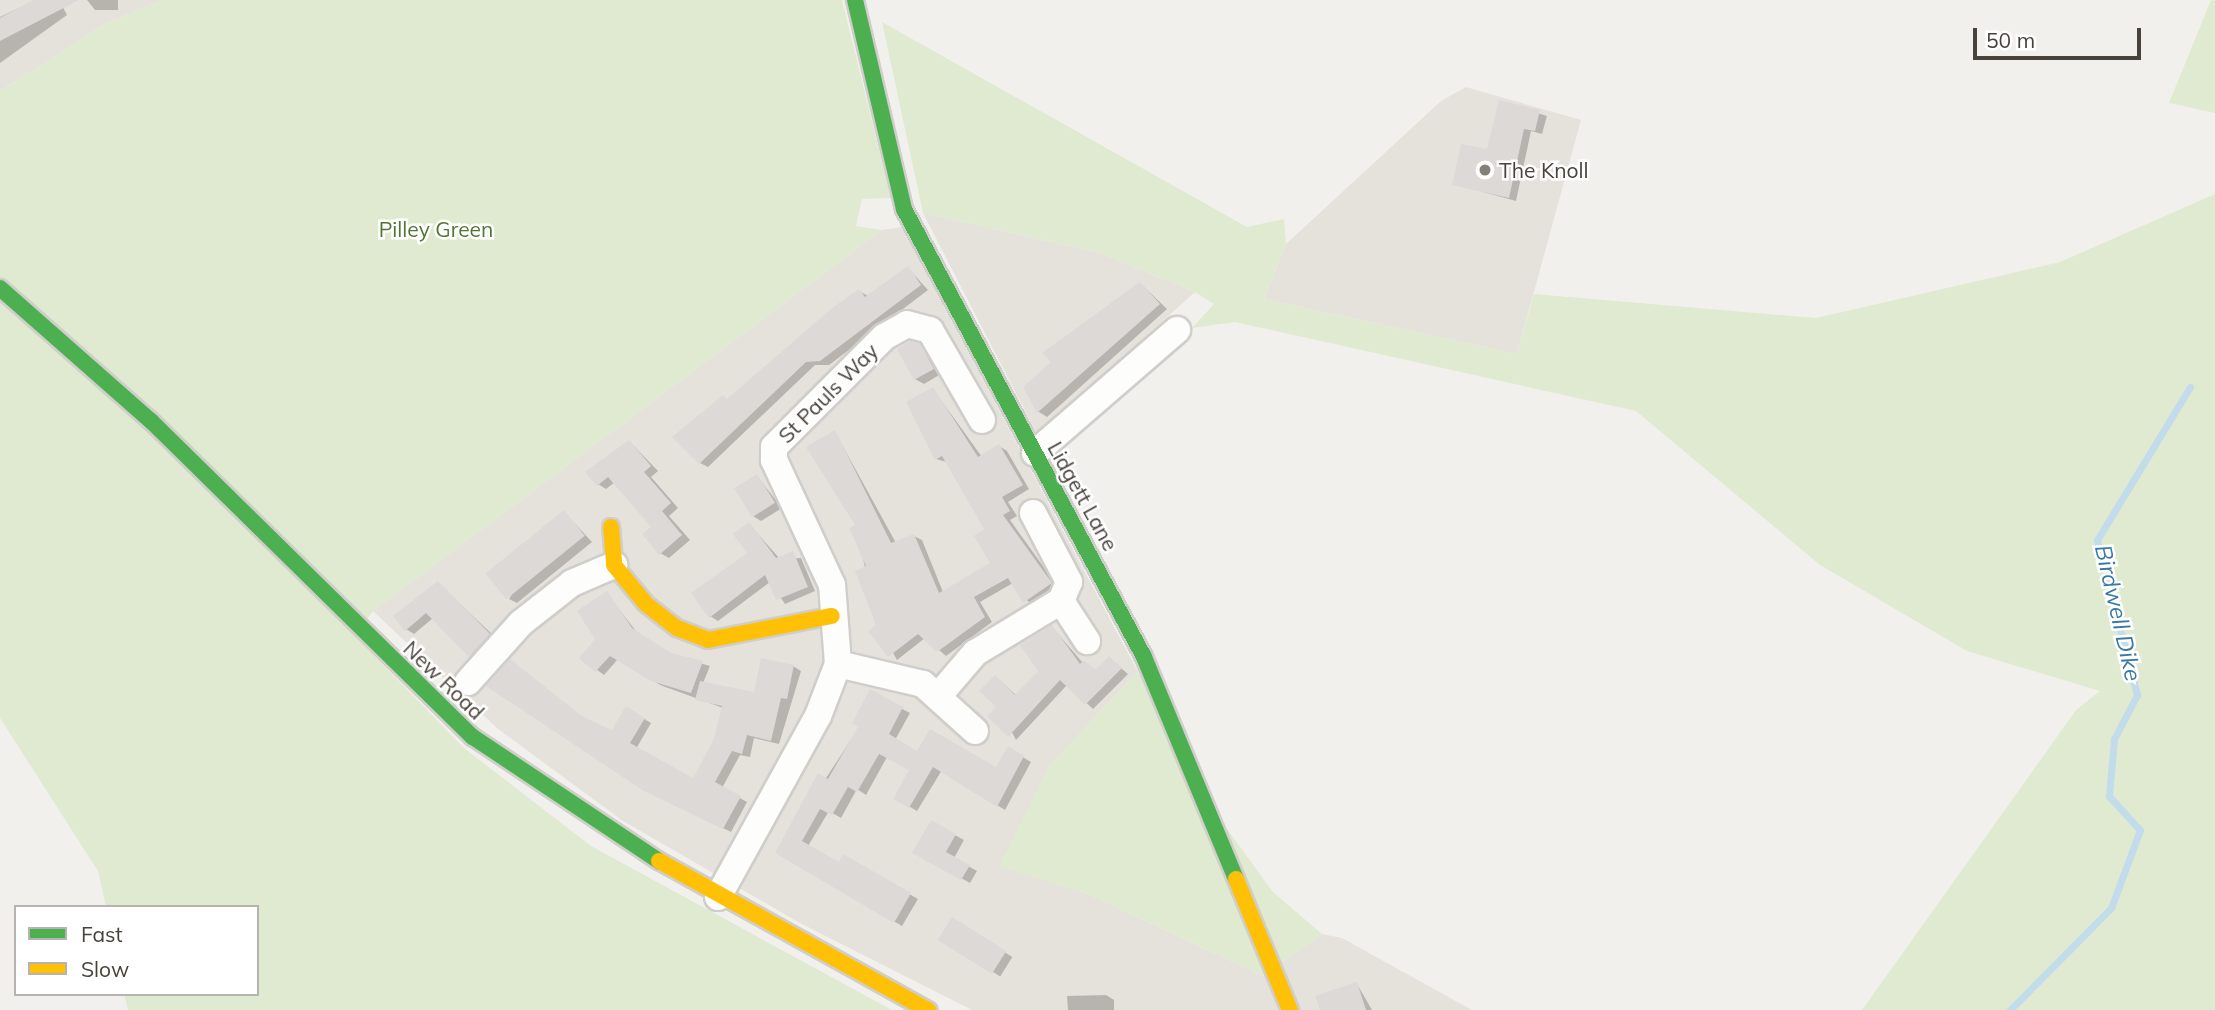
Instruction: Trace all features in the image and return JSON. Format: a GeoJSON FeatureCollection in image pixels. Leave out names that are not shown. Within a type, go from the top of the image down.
{"type":"FeatureCollection","features":[{"type":"Feature","properties":{"kind":"street","name":"Lidgett Lane"},"geometry":{"type":"LineString","coordinates":[[855,0],[904,209],[976,353],[1035,453],[1144,657],[1290,1010]]}},
{"type":"Feature","properties":{"kind":"street","name":"New Road"},"geometry":{"type":"LineString","coordinates":[[0,288],[151,421],[473,737],[718,897],[928,1010]]}},
{"type":"Feature","properties":{"kind":"street","name":"St Pauls Way"},"geometry":{"type":"LineString","coordinates":[[718,897],[818,716],[838,664],[832,616],[832,585],[774,447],[884,337],[907,324],[930,330],[982,420]]}},
{"type":"Feature","properties":{"kind":"street"},"geometry":{"type":"LineString","coordinates":[[1035,453],[1177,330]]}},
{"type":"Feature","properties":{"kind":"street"},"geometry":{"type":"LineString","coordinates":[[940,694],[975,653],[1062,601],[1069,582],[1033,513]]}},
{"type":"Feature","properties":{"kind":"street"},"geometry":{"type":"LineString","coordinates":[[611,527],[614,565],[646,604],[677,628],[708,640],[832,616]]}},
{"type":"Feature","properties":{"kind":"street"},"geometry":{"type":"LineString","coordinates":[[468,681],[521,623],[572,583],[614,565]]}},
{"type":"Feature","properties":{"kind":"street"},"geometry":{"type":"LineString","coordinates":[[1062,601],[1087,641]]}},
{"type":"Feature","properties":{"kind":"street"},"geometry":{"type":"LineString","coordinates":[[838,664],[899,675],[940,694],[975,731]]}},
{"type":"Feature","properties":{"kind":"shaded area"},"geometry":{"type":"Polygon","coordinates":[[[0,0],[161,0],[105,24],[0,91],[0,0]]]}},
{"type":"Feature","properties":{"kind":"shaded area"},"geometry":{"type":"Polygon","coordinates":[[[1466,87],[1581,120],[1517,354],[1264,299],[1286,244],[1441,101],[1466,87]]]}},
{"type":"Feature","properties":{"kind":"shaded area"},"geometry":{"type":"Polygon","coordinates":[[[923,213],[1100,253],[1195,292],[1037,434],[923,213]]]}},
{"type":"Feature","properties":{"kind":"shaded area"},"geometry":{"type":"Polygon","coordinates":[[[902,227],[1138,672],[1050,765],[1000,866],[1088,894],[1263,976],[1322,934],[1342,938],[1472,1010],[972,1010],[800,923],[623,821],[498,729],[373,611],[882,230],[902,227]]]}},
{"type":"Feature","properties":{"kind":"green space","name":"Pilley Green"},"geometry":{"type":"Polygon","coordinates":[[[161,0],[842,0],[891,198],[862,199],[856,226],[882,230],[373,611],[355,636],[464,748],[591,846],[892,1010],[128,1010],[124,996],[259,996],[259,905],[106,905],[98,871],[0,718],[0,91],[105,24],[161,0]]]}},
{"type":"Feature","properties":{"kind":"green space"},"geometry":{"type":"Polygon","coordinates":[[[2211,0],[2215,1],[2215,113],[2169,103],[2211,0]]]}},
{"type":"Feature","properties":{"kind":"green space"},"geometry":{"type":"Polygon","coordinates":[[[882,22],[1247,227],[1284,219],[1286,244],[1264,299],[1517,354],[1534,294],[1816,318],[2060,262],[2215,194],[2215,1010],[1862,1010],[2076,710],[2100,691],[1967,651],[1820,565],[1636,411],[1235,322],[1192,328],[1214,304],[1195,292],[1100,253],[923,213],[882,22]]]}},
{"type":"Feature","properties":{"kind":"green space"},"geometry":{"type":"Polygon","coordinates":[[[1138,672],[1222,822],[1273,892],[1322,934],[1263,976],[1088,894],[999,866],[1050,765],[1138,672]]]}},
{"type":"Feature","properties":{"kind":"building"},"geometry":{"type":"Polygon","coordinates":[[[34,0],[79,0],[0,41],[0,18],[34,0]]]}},
{"type":"Feature","properties":{"kind":"building"},"geometry":{"type":"Polygon","coordinates":[[[1499,100],[1540,110],[1535,131],[1524,129],[1509,198],[1452,185],[1461,144],[1487,149],[1499,100]]]}},
{"type":"Feature","properties":{"kind":"building"},"geometry":{"type":"Polygon","coordinates":[[[908,266],[921,285],[820,361],[806,362],[699,464],[672,437],[723,395],[727,399],[832,308],[859,289],[865,297],[908,266]]]}},
{"type":"Feature","properties":{"kind":"building"},"geometry":{"type":"Polygon","coordinates":[[[1140,282],[1160,304],[1037,413],[1023,387],[1051,362],[1042,353],[1140,282]]]}},
{"type":"Feature","properties":{"kind":"building"},"geometry":{"type":"Polygon","coordinates":[[[911,341],[920,344],[934,369],[914,380],[897,349],[911,341]]]}},
{"type":"Feature","properties":{"kind":"building"},"geometry":{"type":"Polygon","coordinates":[[[933,387],[978,457],[999,444],[1023,485],[1002,497],[1010,511],[1003,515],[1052,583],[1023,603],[1008,578],[974,597],[985,617],[937,652],[918,634],[888,657],[868,631],[876,625],[855,571],[866,566],[849,528],[855,525],[806,447],[835,430],[891,543],[914,534],[939,593],[990,563],[974,536],[984,529],[942,456],[935,460],[906,402],[933,387]]]}},
{"type":"Feature","properties":{"kind":"building"},"geometry":{"type":"Polygon","coordinates":[[[629,440],[651,466],[644,472],[671,503],[662,511],[682,535],[659,555],[642,534],[651,527],[608,477],[597,486],[585,472],[629,440]]]}},
{"type":"Feature","properties":{"kind":"building"},"geometry":{"type":"Polygon","coordinates":[[[757,474],[775,503],[752,517],[734,488],[757,474]]]}},
{"type":"Feature","properties":{"kind":"building"},"geometry":{"type":"Polygon","coordinates":[[[564,510],[585,536],[506,599],[486,574],[564,510]]]}},
{"type":"Feature","properties":{"kind":"building"},"geometry":{"type":"Polygon","coordinates":[[[749,522],[776,558],[793,551],[808,587],[776,600],[765,575],[709,618],[691,593],[747,553],[733,534],[749,522]]]}},
{"type":"Feature","properties":{"kind":"building"},"geometry":{"type":"Polygon","coordinates":[[[438,581],[490,634],[469,657],[426,613],[405,631],[393,616],[438,581]]]}},
{"type":"Feature","properties":{"kind":"building"},"geometry":{"type":"Polygon","coordinates":[[[607,591],[632,628],[671,653],[703,661],[691,693],[651,681],[610,656],[595,672],[579,658],[595,639],[577,611],[607,591]]]}},
{"type":"Feature","properties":{"kind":"building"},"geometry":{"type":"Polygon","coordinates":[[[1052,625],[1080,664],[1084,660],[1095,670],[1109,656],[1122,668],[1085,705],[1060,680],[1008,737],[987,716],[996,707],[979,691],[995,675],[1015,695],[1038,671],[1020,645],[1052,625]]]}},
{"type":"Feature","properties":{"kind":"building"},"geometry":{"type":"Polygon","coordinates":[[[761,658],[794,665],[787,699],[781,698],[771,741],[747,735],[742,754],[732,751],[715,782],[741,796],[723,829],[644,791],[486,686],[510,659],[583,717],[612,730],[626,706],[645,718],[630,743],[693,778],[714,739],[722,706],[695,700],[700,681],[754,692],[761,658]]]}},
{"type":"Feature","properties":{"kind":"building"},"geometry":{"type":"Polygon","coordinates":[[[870,689],[903,707],[889,734],[917,751],[930,729],[996,767],[1008,746],[1024,756],[997,807],[933,767],[909,808],[893,799],[909,770],[879,754],[857,792],[848,787],[832,815],[820,809],[802,841],[839,862],[843,854],[911,893],[894,923],[775,853],[818,773],[828,779],[858,727],[852,723],[870,689]]]}},
{"type":"Feature","properties":{"kind":"building"},"geometry":{"type":"Polygon","coordinates":[[[931,820],[956,834],[946,852],[970,865],[961,880],[912,853],[931,820]]]}},
{"type":"Feature","properties":{"kind":"building"},"geometry":{"type":"Polygon","coordinates":[[[952,917],[1006,951],[992,974],[938,940],[952,917]]]}},
{"type":"Feature","properties":{"kind":"building"},"geometry":{"type":"Polygon","coordinates":[[[1357,982],[1366,1010],[1320,1010],[1315,996],[1357,982]]]}},
{"type":"Feature","properties":{"kind":"waterway","name":"Birdwell Dike"},"geometry":{"type":"LineString","coordinates":[[2010,1010],[2111,908],[2140,830],[2109,796],[2114,739],[2137,695],[2097,540],[2190,387]]}},
{"type":"Feature","properties":{"kind":"traffic: fast"},"geometry":{"type":"LineString","coordinates":[[855,0],[904,209],[1144,657],[1236,879]]}},
{"type":"Feature","properties":{"kind":"traffic: fast"},"geometry":{"type":"LineString","coordinates":[[0,288],[151,421],[473,737],[659,861]]}},
{"type":"Feature","properties":{"kind":"traffic: slow"},"geometry":{"type":"LineString","coordinates":[[611,527],[614,565],[646,604],[677,628],[708,640],[832,616]]}},
{"type":"Feature","properties":{"kind":"traffic: slow"},"geometry":{"type":"LineString","coordinates":[[659,861],[928,1010]]}},
{"type":"Feature","properties":{"kind":"traffic: slow"},"geometry":{"type":"LineString","coordinates":[[1236,879],[1290,1010]]}},
{"type":"Feature","properties":{"kind":"place","name":"The Knoll"},"geometry":{"type":"Point","coordinates":[1485,170]}}]}
